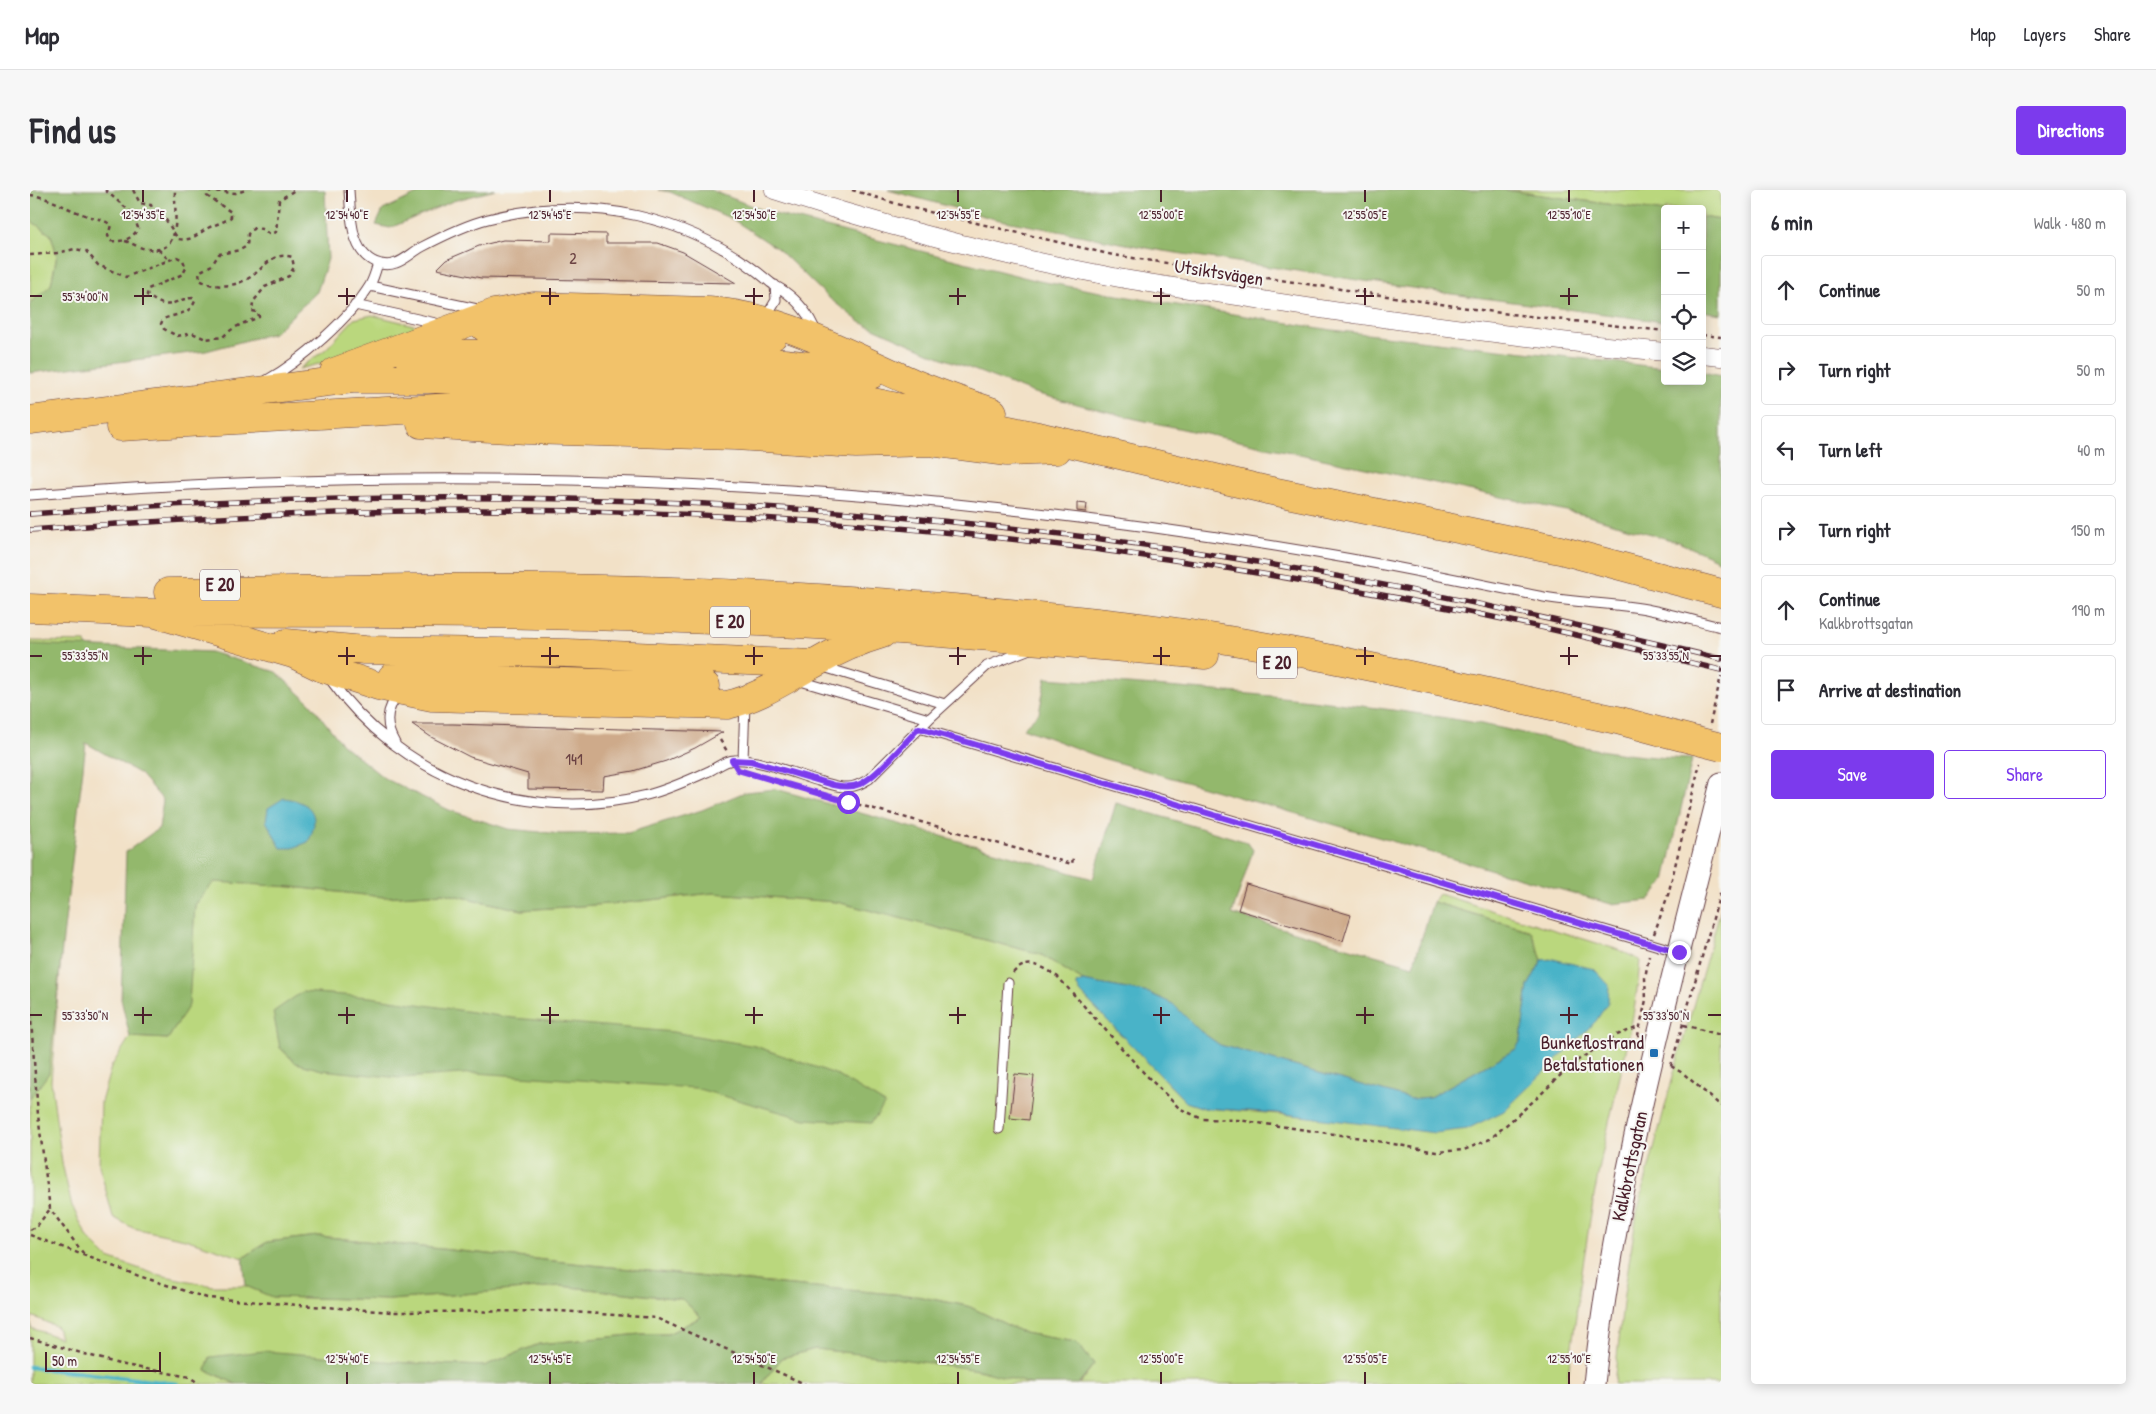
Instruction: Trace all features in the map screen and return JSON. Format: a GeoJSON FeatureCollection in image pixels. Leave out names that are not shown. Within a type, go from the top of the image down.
{"type":"FeatureCollection","features":[{"type":"Feature","properties":{"kind":"highway"},"geometry":{"type":"LineString","coordinates":[[295,386],[494,313],[534,306],[728,312],[764,319],[916,384],[1023,423],[1108,451]]}},
{"type":"Feature","properties":{"kind":"highway"},"geometry":{"type":"LineString","coordinates":[[458,326],[740,333],[820,342]]}},
{"type":"Feature","properties":{"kind":"highway"},"geometry":{"type":"LineString","coordinates":[[420,340],[529,340],[708,345],[777,350],[868,362]]}},
{"type":"Feature","properties":{"kind":"highway"},"geometry":{"type":"LineString","coordinates":[[387,353],[528,353],[739,359],[831,368],[916,384]]}},
{"type":"Feature","properties":{"kind":"highway"},"geometry":{"type":"LineString","coordinates":[[352,366],[577,367],[772,374],[830,381],[864,388],[933,414]]}},
{"type":"Feature","properties":{"kind":"highway"},"geometry":{"type":"LineString","coordinates":[[30,420],[352,379],[567,379],[707,384],[828,394],[1108,451],[1267,490],[1560,550],[1710,590]]}},
{"type":"Feature","properties":{"kind":"highway"},"geometry":{"type":"LineString","coordinates":[[300,417],[470,395],[528,392],[706,396],[861,411],[933,414]]}},
{"type":"Feature","properties":{"kind":"highway"},"geometry":{"type":"LineString","coordinates":[[30,432],[300,417],[576,418],[705,422],[824,430],[1008,452],[1108,451]]}},
{"type":"Feature","properties":{"kind":"highway","name":"E 20"},"geometry":{"type":"LineString","coordinates":[[30,608],[160,602],[264,580],[411,576],[579,576],[702,580],[898,617],[1049,642],[1254,659],[1503,696]]}},
{"type":"Feature","properties":{"kind":"highway","name":"E 20"},"geometry":{"type":"LineString","coordinates":[[30,604],[160,602],[411,613],[569,616],[898,617],[1107,623],[1314,654],[1721,747]]}},
{"type":"Feature","properties":{"kind":"highway","name":"E 20"},"geometry":{"type":"LineString","coordinates":[[160,602],[326,625],[861,640]]}},
{"type":"Feature","properties":{"kind":"highway","name":"E 20"},"geometry":{"type":"LineString","coordinates":[[160,602],[233,636],[293,654],[322,668],[402,692],[432,697],[700,705],[726,705],[768,689],[861,640],[898,617]]}},
{"type":"Feature","properties":{"kind":"highway","name":"E 20"},"geometry":{"type":"LineString","coordinates":[[160,602],[296,634],[644,650],[813,664]]}},
{"type":"Feature","properties":{"kind":"highway","name":"E 20"},"geometry":{"type":"LineString","coordinates":[[233,636],[365,650],[644,650],[680,634]]}},
{"type":"Feature","properties":{"kind":"highway","name":"E 20"},"geometry":{"type":"LineString","coordinates":[[293,654],[367,662],[701,672],[768,689]]}},
{"type":"Feature","properties":{"kind":"highway","name":"E 20"},"geometry":{"type":"LineString","coordinates":[[352,677],[567,681],[768,689]]}},
{"type":"Feature","properties":{"kind":"street","name":"Utsiktsvägen"},"geometry":{"type":"LineString","coordinates":[[774,190],[904,230],[994,252],[1111,277],[1360,316],[1571,343],[1661,352]]}},
{"type":"Feature","properties":{"kind":"street"},"geometry":{"type":"LineString","coordinates":[[1706,355],[1721,357]]}},
{"type":"Feature","properties":{"kind":"street","name":"Kalkbrottsgatan"},"geometry":{"type":"LineString","coordinates":[[1594,1384],[1615,1232],[1641,1105],[1721,783]]}},
{"type":"Feature","properties":{"kind":"lane"},"geometry":{"type":"LineString","coordinates":[[349,190],[353,227],[358,248],[369,259],[378,263],[391,264],[398,262],[441,237],[487,219],[529,210],[575,207],[630,213],[681,228],[724,248],[784,290],[812,321],[820,342]]}},
{"type":"Feature","properties":{"kind":"lane"},"geometry":{"type":"LineString","coordinates":[[244,394],[285,370],[355,305],[370,286],[378,263]]}},
{"type":"Feature","properties":{"kind":"lane"},"geometry":{"type":"LineString","coordinates":[[740,333],[755,327],[764,319],[776,300],[775,285]]}},
{"type":"Feature","properties":{"kind":"lane"},"geometry":{"type":"LineString","coordinates":[[370,286],[494,313]]}},
{"type":"Feature","properties":{"kind":"lane"},"geometry":{"type":"LineString","coordinates":[[355,305],[433,323],[458,326]]}},
{"type":"Feature","properties":{"kind":"lane"},"geometry":{"type":"LineString","coordinates":[[30,495],[302,481],[482,480],[615,481],[746,488],[876,498],[1020,511],[1332,555],[1580,603],[1613,604],[1647,609],[1721,627]]}},
{"type":"Feature","properties":{"kind":"lane"},"geometry":{"type":"LineString","coordinates":[[322,668],[341,694],[366,722],[399,750],[438,772],[470,786],[500,795],[545,804],[586,804],[622,801],[649,794],[678,785],[732,760],[743,760],[845,788],[854,786],[868,779],[928,719],[987,666],[1049,642]]}},
{"type":"Feature","properties":{"kind":"lane"},"geometry":{"type":"LineString","coordinates":[[813,664],[944,704]]}},
{"type":"Feature","properties":{"kind":"lane"},"geometry":{"type":"LineString","coordinates":[[743,760],[768,689],[928,719]]}},
{"type":"Feature","properties":{"kind":"lane"},"geometry":{"type":"LineString","coordinates":[[399,750],[388,731],[387,722],[393,703],[402,692]]}},
{"type":"Feature","properties":{"kind":"lane"},"geometry":{"type":"LineString","coordinates":[[919,728],[1679,952]]}},
{"type":"Feature","properties":{"kind":"lane"},"geometry":{"type":"LineString","coordinates":[[999,1130],[1008,984]]}},
{"type":"Feature","properties":{"kind":"path"},"geometry":{"type":"LineString","coordinates":[[104,190],[132,214],[138,228],[135,235],[125,241]]}},
{"type":"Feature","properties":{"kind":"path"},"geometry":{"type":"LineString","coordinates":[[133,190],[140,203],[151,205],[154,214],[166,220],[178,238],[186,241],[231,217],[231,212],[208,196],[210,191],[236,193],[246,190]]}},
{"type":"Feature","properties":{"kind":"path"},"geometry":{"type":"LineString","coordinates":[[30,195],[42,196],[85,216],[103,219],[111,225],[108,236],[111,241],[125,241],[144,249],[159,250],[172,241],[175,233],[176,190]]}},
{"type":"Feature","properties":{"kind":"path"},"geometry":{"type":"LineString","coordinates":[[30,255],[57,253],[75,249],[86,252],[98,266],[126,277],[148,270],[168,259],[177,257],[183,260],[186,268],[183,274],[148,289],[147,295],[160,304],[172,305],[186,298],[193,298],[193,306],[183,314],[164,319],[161,324],[164,329],[177,336],[192,333],[206,339],[223,337],[229,330],[259,317],[258,312],[252,311],[253,302],[265,288],[290,276],[294,267],[292,257],[284,255],[269,260],[252,276],[238,283],[222,286],[208,285],[200,280],[199,272],[212,266],[219,254],[240,250],[247,246],[248,234],[254,228],[262,229],[270,234],[276,232],[279,200],[295,190]]}},
{"type":"Feature","properties":{"kind":"path"},"geometry":{"type":"LineString","coordinates":[[852,190],[904,206],[1114,255],[1501,313],[1661,331]]}},
{"type":"Feature","properties":{"kind":"path"},"geometry":{"type":"LineString","coordinates":[[159,250],[168,259]]}},
{"type":"Feature","properties":{"kind":"path"},"geometry":{"type":"LineString","coordinates":[[1706,335],[1721,337]]}},
{"type":"Feature","properties":{"kind":"path"},"geometry":{"type":"LineString","coordinates":[[720,740],[732,760]]}},
{"type":"Feature","properties":{"kind":"path"},"geometry":{"type":"LineString","coordinates":[[839,800],[1072,864],[1074,858]]}},
{"type":"Feature","properties":{"kind":"path"},"geometry":{"type":"LineString","coordinates":[[1669,1074],[1721,890]]}},
{"type":"Feature","properties":{"kind":"path"},"geometry":{"type":"LineString","coordinates":[[1008,984],[1014,971],[1027,964],[1042,965],[1058,977],[1144,1073],[1179,1108],[1202,1119],[1238,1120],[1361,1138],[1436,1152],[1464,1150],[1490,1139],[1572,1064],[1618,1035],[1639,1027]]}},
{"type":"Feature","properties":{"kind":"path"},"geometry":{"type":"LineString","coordinates":[[30,1006],[38,1115],[50,1209],[86,1257]]}},
{"type":"Feature","properties":{"kind":"path"},"geometry":{"type":"LineString","coordinates":[[1684,1025],[1721,1035]]}},
{"type":"Feature","properties":{"kind":"path"},"geometry":{"type":"LineString","coordinates":[[1671,1066],[1684,1074],[1721,1106]]}},
{"type":"Feature","properties":{"kind":"path"},"geometry":{"type":"LineString","coordinates":[[30,1230],[37,1226],[50,1209]]}},
{"type":"Feature","properties":{"kind":"path"},"geometry":{"type":"LineString","coordinates":[[30,1235],[86,1257],[207,1298],[392,1312],[559,1311],[656,1318],[805,1384]]}},
{"type":"Feature","properties":{"kind":"path"},"geometry":{"type":"LineString","coordinates":[[30,1338],[119,1364],[190,1377],[199,1384]]}},
{"type":"Feature","properties":{"kind":"green space"},"geometry":{"type":"Polygon","coordinates":[[[30,190],[325,190],[328,259],[317,292],[274,333],[206,351],[30,373],[30,303],[51,285],[57,255],[51,235],[30,220],[30,190]]]}},
{"type":"Feature","properties":{"kind":"green space"},"geometry":{"type":"Polygon","coordinates":[[[425,190],[495,190],[453,201],[390,228],[376,225],[383,210],[425,190]]]}},
{"type":"Feature","properties":{"kind":"green space"},"geometry":{"type":"Polygon","coordinates":[[[658,190],[711,190],[767,212],[1039,281],[1140,299],[1332,330],[1661,368],[1661,385],[1706,385],[1706,373],[1721,376],[1721,561],[1678,542],[1585,515],[1136,419],[1034,393],[930,353],[860,322],[829,298],[778,249],[732,219],[670,192],[658,190]]]}},
{"type":"Feature","properties":{"kind":"green space"},"geometry":{"type":"Polygon","coordinates":[[[888,190],[1505,190],[1661,211],[1661,321],[1452,294],[1163,251],[995,219],[888,190]]]}},
{"type":"Feature","properties":{"kind":"green space"},"geometry":{"type":"Polygon","coordinates":[[[1505,190],[1721,190],[1721,220],[1706,218],[1706,205],[1661,205],[1661,211],[1505,190]]]}},
{"type":"Feature","properties":{"kind":"green space"},"geometry":{"type":"Polygon","coordinates":[[[1706,218],[1721,220],[1721,314],[1706,312],[1706,218]]]}},
{"type":"Feature","properties":{"kind":"green space"},"geometry":{"type":"Polygon","coordinates":[[[30,220],[51,235],[57,255],[51,285],[30,303],[30,220]]]}},
{"type":"Feature","properties":{"kind":"green space"},"geometry":{"type":"Polygon","coordinates":[[[372,315],[422,327],[347,357],[299,369],[326,349],[354,319],[372,315]]]}},
{"type":"Feature","properties":{"kind":"green space"},"geometry":{"type":"Polygon","coordinates":[[[30,641],[86,642],[51,1081],[62,1163],[72,1206],[88,1238],[108,1258],[155,1274],[213,1286],[246,1286],[272,1297],[390,1300],[561,1286],[682,1299],[701,1317],[668,1334],[641,1334],[539,1344],[484,1366],[407,1363],[206,1370],[236,1384],[30,1384],[30,641]],[[32,1316],[31,1328],[60,1338],[57,1327],[32,1316]]]}},
{"type":"Feature","properties":{"kind":"green space"},"geometry":{"type":"Polygon","coordinates":[[[30,644],[211,652],[276,672],[310,703],[342,744],[384,778],[449,810],[508,829],[561,834],[628,833],[702,810],[745,792],[776,789],[1093,879],[1116,803],[1247,842],[1253,850],[1232,914],[1413,966],[1433,902],[1531,931],[1542,960],[1528,986],[1521,1040],[1516,1049],[1430,1097],[1411,1099],[1220,1045],[1200,1031],[1173,1004],[1149,993],[1083,981],[1040,954],[837,902],[713,893],[623,903],[522,910],[443,893],[384,897],[292,887],[214,882],[195,905],[189,1005],[168,1039],[130,1037],[121,999],[126,852],[159,828],[163,800],[140,774],[86,743],[49,1073],[30,1099],[30,644]]]}},
{"type":"Feature","properties":{"kind":"green space"},"geometry":{"type":"Polygon","coordinates":[[[1046,678],[1250,694],[1402,711],[1471,722],[1606,751],[1643,756],[1692,759],[1665,881],[1649,900],[1611,904],[1102,758],[1023,728],[1039,713],[1046,678]]]}},
{"type":"Feature","properties":{"kind":"green space"},"geometry":{"type":"Polygon","coordinates":[[[214,881],[384,897],[443,893],[522,910],[623,903],[713,893],[837,902],[1040,954],[1083,981],[1076,984],[1081,993],[1186,1102],[1204,1108],[1467,1129],[1553,959],[1542,960],[1531,931],[1433,902],[1439,894],[1619,950],[1640,960],[1638,983],[1631,1027],[1594,1197],[1567,1384],[1079,1384],[1094,1364],[1076,1342],[1024,1333],[968,1306],[916,1296],[724,1279],[319,1236],[267,1242],[243,1258],[185,1239],[133,1228],[113,1217],[99,1165],[101,1102],[111,1067],[130,1037],[168,1039],[188,1005],[195,905],[214,881]]]}},
{"type":"Feature","properties":{"kind":"green space"},"geometry":{"type":"Polygon","coordinates":[[[1721,908],[1721,1384],[1614,1384],[1624,1294],[1637,1213],[1673,1076],[1721,908]]]}},
{"type":"Feature","properties":{"kind":"green space"},"geometry":{"type":"Polygon","coordinates":[[[302,992],[370,997],[513,1018],[673,1032],[755,1046],[835,1074],[885,1104],[871,1123],[805,1119],[695,1088],[477,1073],[401,1078],[322,1070],[296,1063],[280,1048],[273,1012],[302,992]]]}},
{"type":"Feature","properties":{"kind":"green space"},"geometry":{"type":"Polygon","coordinates":[[[318,1236],[724,1279],[916,1296],[968,1306],[1024,1333],[1076,1342],[1094,1364],[1078,1384],[1031,1384],[979,1370],[815,1349],[782,1358],[761,1384],[236,1384],[206,1370],[210,1357],[264,1351],[407,1363],[484,1366],[539,1344],[641,1334],[668,1334],[701,1317],[682,1299],[561,1286],[390,1300],[272,1297],[246,1286],[243,1258],[267,1242],[318,1236]]]}},
{"type":"Feature","properties":{"kind":"green space"},"geometry":{"type":"Polygon","coordinates":[[[815,1349],[951,1365],[1005,1376],[1031,1384],[761,1384],[782,1358],[815,1349]]]}},
{"type":"Feature","properties":{"kind":"water"},"geometry":{"type":"Polygon","coordinates":[[[284,798],[302,803],[308,807],[314,818],[312,833],[308,842],[293,848],[281,848],[266,821],[268,808],[284,798]]]}},
{"type":"Feature","properties":{"kind":"water"},"geometry":{"type":"Polygon","coordinates":[[[1553,959],[1594,969],[1609,985],[1608,1002],[1596,1021],[1504,1111],[1467,1129],[1435,1133],[1277,1113],[1204,1108],[1186,1102],[1081,993],[1076,984],[1083,981],[1149,993],[1173,1004],[1200,1031],[1220,1045],[1411,1099],[1430,1097],[1516,1049],[1521,1040],[1528,986],[1542,960],[1553,959]]]}},
{"type":"Feature","properties":{"kind":"building"},"geometry":{"type":"Polygon","coordinates":[[[551,233],[606,234],[606,243],[658,243],[683,252],[736,283],[481,278],[437,269],[446,260],[479,246],[503,240],[551,241],[551,233]]]}},
{"type":"Feature","properties":{"kind":"building"},"geometry":{"type":"Polygon","coordinates":[[[1077,503],[1087,504],[1086,512],[1077,511],[1077,503]]]}},
{"type":"Feature","properties":{"kind":"building"},"geometry":{"type":"Polygon","coordinates":[[[412,724],[723,732],[695,748],[666,761],[633,771],[604,776],[603,790],[528,789],[528,774],[470,757],[431,737],[412,724]]]}},
{"type":"Feature","properties":{"kind":"building"},"geometry":{"type":"Polygon","coordinates":[[[1246,884],[1351,915],[1343,941],[1238,910],[1246,884]]]}},
{"type":"Feature","properties":{"kind":"building"},"geometry":{"type":"Polygon","coordinates":[[[1015,1074],[1034,1076],[1029,1120],[1010,1118],[1015,1074]]]}},
{"type":"Feature","properties":{"kind":"waterway"},"geometry":{"type":"LineString","coordinates":[[30,1367],[177,1384]]}},
{"type":"Feature","properties":{"kind":"railway"},"geometry":{"type":"LineString","coordinates":[[30,514],[172,505],[315,499],[457,498],[600,500],[742,506],[884,516],[1026,530],[1237,559],[1446,597],[1721,659]]}},
{"type":"Feature","properties":{"kind":"railway"},"geometry":{"type":"LineString","coordinates":[[30,530],[252,516],[475,510],[648,513],[822,522],[909,529],[1081,547],[1313,582],[1410,600],[1596,639],[1721,670]]}},
{"type":"Feature","properties":{"kind":"place","name":"Bunkeflostrand Betalstationen"},"geometry":{"type":"Point","coordinates":[1654,1053]}},
{"type":"Feature","properties":{"kind":"route"},"geometry":{"type":"LineString","coordinates":[[848,802],[738,770],[732,760],[751,761],[845,788],[861,784],[868,779],[919,728],[1679,952]]}}]}
